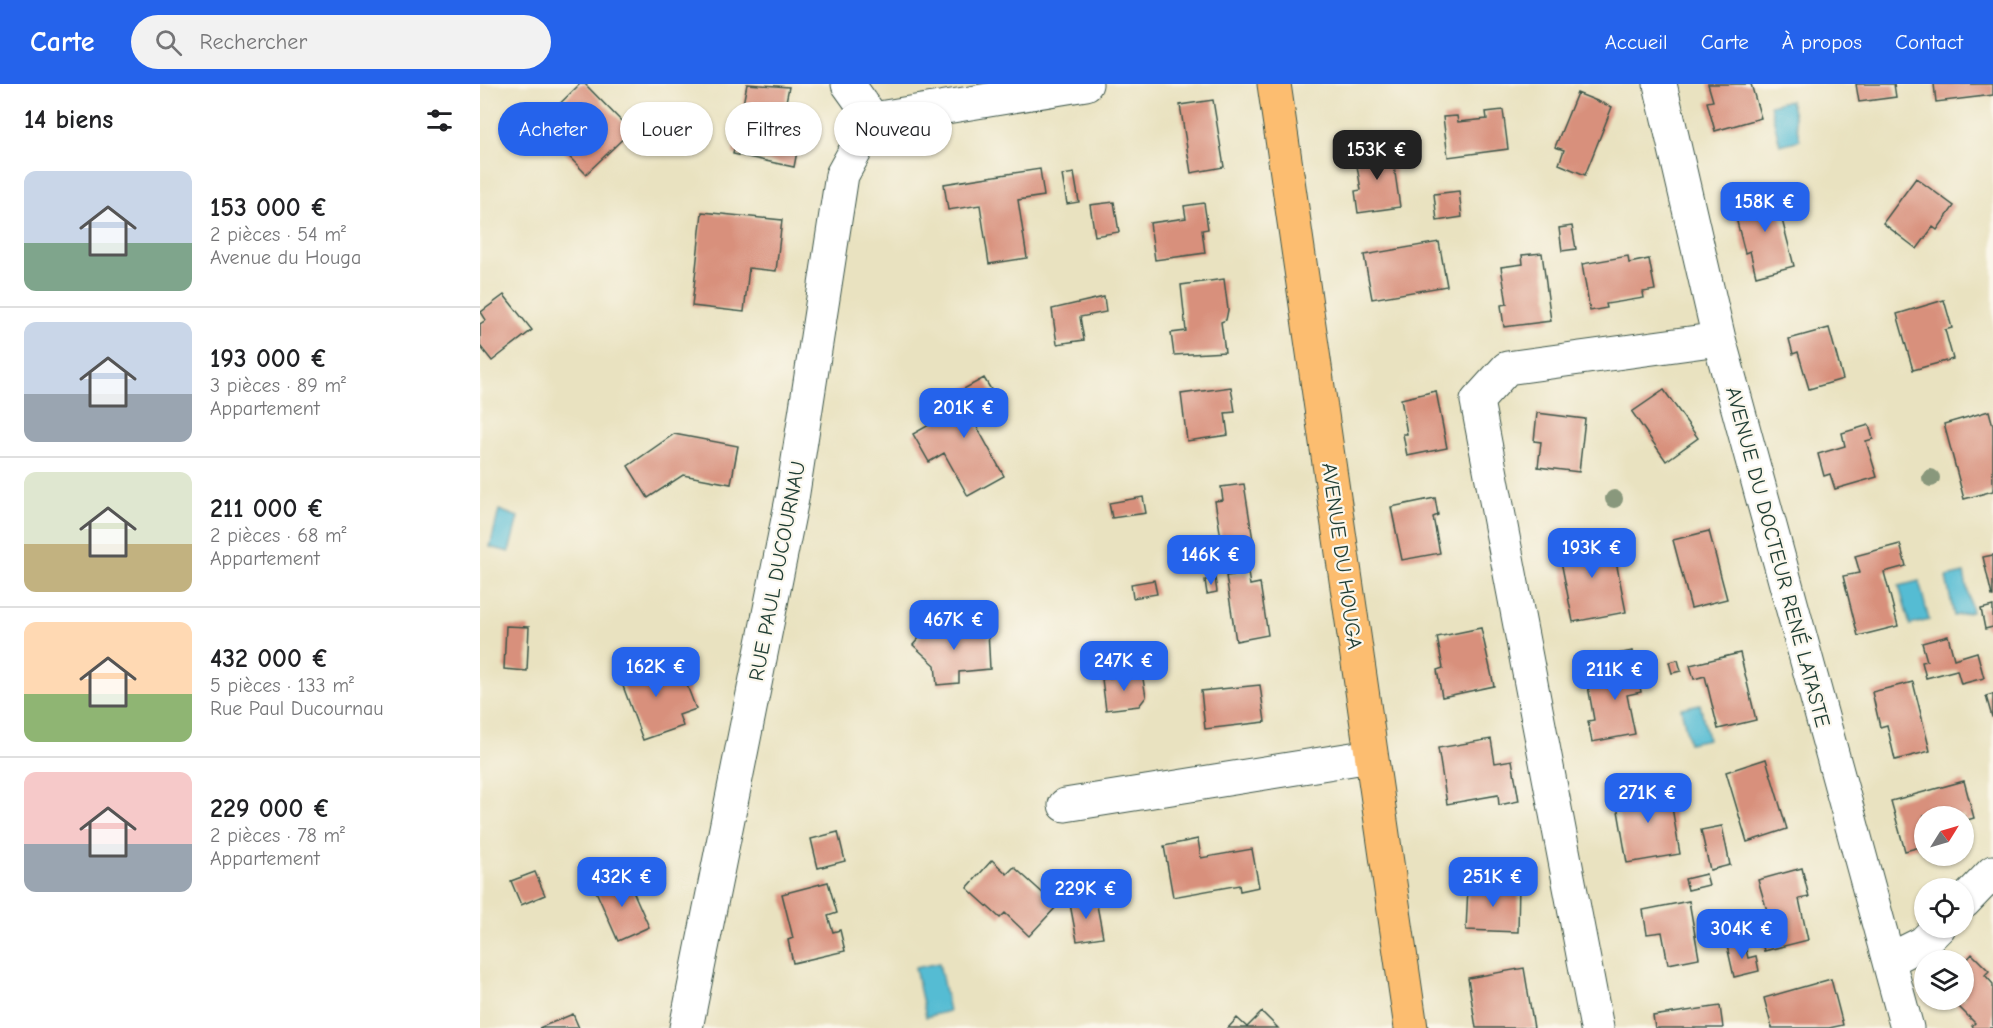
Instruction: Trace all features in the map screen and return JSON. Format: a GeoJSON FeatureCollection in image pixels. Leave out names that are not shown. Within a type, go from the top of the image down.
{"type":"FeatureCollection","features":[{"type":"Feature","properties":{"kind":"main road","name":"AVENUE DU HOUGA"},"geometry":{"type":"LineString","coordinates":[[1274,84],[1411,1028]]}},
{"type":"Feature","properties":{"kind":"street"},"geometry":{"type":"LineString","coordinates":[[848,84],[861,102]]}},
{"type":"Feature","properties":{"kind":"street"},"geometry":{"type":"LineString","coordinates":[[952,106],[1086,84]]}},
{"type":"Feature","properties":{"kind":"street","name":"AVENUE DU DOCTEUR RENÉ LATASTE"},"geometry":{"type":"LineString","coordinates":[[1660,84],[1719,339],[1907,1028]]}},
{"type":"Feature","properties":{"kind":"street","name":"RUE PAUL DUCOURNAU"},"geometry":{"type":"LineString","coordinates":[[686,1028],[792,499],[842,175],[853,156]]}},
{"type":"Feature","properties":{"kind":"street"},"geometry":{"type":"LineString","coordinates":[[1597,1028],[1477,401],[1508,368],[1719,339]]}},
{"type":"Feature","properties":{"kind":"street"},"geometry":{"type":"LineString","coordinates":[[1065,805],[1371,756]]}},
{"type":"Feature","properties":{"kind":"street"},"geometry":{"type":"LineString","coordinates":[[1974,892],[1993,872]]}},
{"type":"Feature","properties":{"kind":"street"},"geometry":{"type":"LineString","coordinates":[[1889,960],[1923,943],[1928,938]]}},
{"type":"Feature","properties":{"kind":"water"},"geometry":{"type":"Polygon","coordinates":[[[1790,100],[1800,140],[1780,145],[1770,105],[1790,100]]]}},
{"type":"Feature","properties":{"kind":"water"},"geometry":{"type":"Polygon","coordinates":[[[499,510],[518,517],[509,552],[490,547],[499,510]]]}},
{"type":"Feature","properties":{"kind":"water"},"geometry":{"type":"Polygon","coordinates":[[[1964,573],[1972,612],[1954,616],[1946,577],[1964,573]]]}},
{"type":"Feature","properties":{"kind":"water"},"geometry":{"type":"Polygon","coordinates":[[[1919,581],[1929,620],[1910,625],[1899,586],[1919,581]]]}},
{"type":"Feature","properties":{"kind":"water"},"geometry":{"type":"Polygon","coordinates":[[[1700,704],[1708,739],[1689,743],[1681,708],[1700,704]]]}},
{"type":"Feature","properties":{"kind":"water"},"geometry":{"type":"Polygon","coordinates":[[[939,963],[949,1011],[926,1017],[915,968],[939,963]]]}},
{"type":"Feature","properties":{"kind":"building"},"geometry":{"type":"Polygon","coordinates":[[[580,84],[585,84],[603,102],[562,102],[580,84]]]}},
{"type":"Feature","properties":{"kind":"building"},"geometry":{"type":"Polygon","coordinates":[[[747,84],[789,87],[786,102],[743,102],[747,84]]]}},
{"type":"Feature","properties":{"kind":"building"},"geometry":{"type":"Polygon","coordinates":[[[1708,84],[1751,84],[1761,118],[1715,131],[1707,102],[1713,101],[1708,84]]]}},
{"type":"Feature","properties":{"kind":"building"},"geometry":{"type":"Polygon","coordinates":[[[1856,84],[1894,84],[1896,97],[1859,102],[1856,84]]]}},
{"type":"Feature","properties":{"kind":"building"},"geometry":{"type":"Polygon","coordinates":[[[1934,84],[1993,84],[1993,95],[1936,102],[1934,84]]]}},
{"type":"Feature","properties":{"kind":"building"},"geometry":{"type":"Polygon","coordinates":[[[1577,93],[1612,107],[1585,175],[1559,164],[1564,150],[1555,147],[1577,93]]]}},
{"type":"Feature","properties":{"kind":"building"},"geometry":{"type":"Polygon","coordinates":[[[1213,100],[1224,167],[1191,173],[1180,105],[1213,100]]]}},
{"type":"Feature","properties":{"kind":"building"},"geometry":{"type":"Polygon","coordinates":[[[608,108],[620,120],[620,142],[608,153],[608,108]]]}},
{"type":"Feature","properties":{"kind":"building"},"geometry":{"type":"Polygon","coordinates":[[[1503,110],[1508,149],[1448,157],[1443,117],[1457,116],[1458,122],[1487,119],[1486,112],[1503,110]]]}},
{"type":"Feature","properties":{"kind":"building"},"geometry":{"type":"Polygon","coordinates":[[[1397,148],[1399,165],[1394,166],[1400,207],[1358,213],[1355,191],[1361,190],[1355,154],[1397,148]]]}},
{"type":"Feature","properties":{"kind":"building"},"geometry":{"type":"Polygon","coordinates":[[[568,156],[605,156],[586,174],[568,156]]]}},
{"type":"Feature","properties":{"kind":"building"},"geometry":{"type":"Polygon","coordinates":[[[742,156],[796,156],[794,167],[742,156]]]}},
{"type":"Feature","properties":{"kind":"building"},"geometry":{"type":"Polygon","coordinates":[[[1040,169],[1044,196],[1018,200],[1027,258],[989,264],[980,205],[948,210],[944,184],[1040,169]]]}},
{"type":"Feature","properties":{"kind":"building"},"geometry":{"type":"Polygon","coordinates":[[[1074,173],[1079,202],[1067,204],[1062,175],[1074,173]]]}},
{"type":"Feature","properties":{"kind":"building"},"geometry":{"type":"Polygon","coordinates":[[[1916,178],[1954,206],[1937,230],[1933,227],[1917,249],[1883,223],[1916,178]]]}},
{"type":"Feature","properties":{"kind":"building"},"geometry":{"type":"Polygon","coordinates":[[[1779,186],[1783,203],[1778,204],[1794,266],[1756,276],[1750,251],[1745,253],[1735,214],[1753,209],[1749,195],[1779,186]]]}},
{"type":"Feature","properties":{"kind":"building"},"geometry":{"type":"Polygon","coordinates":[[[1459,191],[1462,217],[1437,221],[1434,194],[1459,191]]]}},
{"type":"Feature","properties":{"kind":"building"},"geometry":{"type":"Polygon","coordinates":[[[1114,202],[1119,232],[1095,236],[1090,205],[1114,202]]]}},
{"type":"Feature","properties":{"kind":"building"},"geometry":{"type":"Polygon","coordinates":[[[1204,203],[1208,229],[1202,230],[1205,253],[1155,260],[1150,223],[1186,218],[1184,206],[1204,203]]]}},
{"type":"Feature","properties":{"kind":"building"},"geometry":{"type":"Polygon","coordinates":[[[702,212],[782,220],[776,271],[749,268],[744,312],[692,306],[702,212]]]}},
{"type":"Feature","properties":{"kind":"building"},"geometry":{"type":"Polygon","coordinates":[[[1572,226],[1576,249],[1562,251],[1559,228],[1572,226]]]}},
{"type":"Feature","properties":{"kind":"building"},"geometry":{"type":"Polygon","coordinates":[[[1439,242],[1447,286],[1372,299],[1364,255],[1439,242]]]}},
{"type":"Feature","properties":{"kind":"building"},"geometry":{"type":"Polygon","coordinates":[[[1542,253],[1551,321],[1504,327],[1501,305],[1507,304],[1501,267],[1523,264],[1522,255],[1542,253]]]}},
{"type":"Feature","properties":{"kind":"building"},"geometry":{"type":"Polygon","coordinates":[[[1628,256],[1629,263],[1649,259],[1655,290],[1643,292],[1644,298],[1606,304],[1607,308],[1590,311],[1582,264],[1628,256]]]}},
{"type":"Feature","properties":{"kind":"building"},"geometry":{"type":"Polygon","coordinates":[[[1224,279],[1228,310],[1226,320],[1221,322],[1225,352],[1174,355],[1171,333],[1186,331],[1181,285],[1224,279]]]}},
{"type":"Feature","properties":{"kind":"building"},"geometry":{"type":"Polygon","coordinates":[[[504,295],[532,330],[492,361],[480,346],[480,324],[486,320],[481,312],[504,295]]]}},
{"type":"Feature","properties":{"kind":"building"},"geometry":{"type":"Polygon","coordinates":[[[1104,297],[1106,312],[1080,317],[1084,340],[1057,344],[1052,309],[1104,297]]]}},
{"type":"Feature","properties":{"kind":"building"},"geometry":{"type":"Polygon","coordinates":[[[1944,300],[1952,328],[1945,330],[1953,359],[1913,370],[1897,314],[1944,300]]]}},
{"type":"Feature","properties":{"kind":"building"},"geometry":{"type":"Polygon","coordinates":[[[1829,328],[1843,379],[1809,389],[1798,352],[1793,354],[1789,339],[1829,328]]]}},
{"type":"Feature","properties":{"kind":"building"},"geometry":{"type":"Polygon","coordinates":[[[984,378],[998,401],[971,416],[1004,476],[968,496],[944,453],[929,462],[913,434],[954,411],[947,398],[984,378]]]}},
{"type":"Feature","properties":{"kind":"building"},"geometry":{"type":"Polygon","coordinates":[[[1231,387],[1235,412],[1225,413],[1228,435],[1187,441],[1181,394],[1231,387]]]}},
{"type":"Feature","properties":{"kind":"building"},"geometry":{"type":"Polygon","coordinates":[[[1664,390],[1698,438],[1666,461],[1632,412],[1664,390]]]}},
{"type":"Feature","properties":{"kind":"building"},"geometry":{"type":"Polygon","coordinates":[[[1436,391],[1447,448],[1407,456],[1403,434],[1407,434],[1401,399],[1436,391]]]}},
{"type":"Feature","properties":{"kind":"building"},"geometry":{"type":"Polygon","coordinates":[[[1989,411],[1993,426],[1993,491],[1964,499],[1944,424],[1989,411]]]}},
{"type":"Feature","properties":{"kind":"building"},"geometry":{"type":"Polygon","coordinates":[[[1537,413],[1585,419],[1579,472],[1538,467],[1541,442],[1534,441],[1537,413]]]}},
{"type":"Feature","properties":{"kind":"building"},"geometry":{"type":"Polygon","coordinates":[[[1869,425],[1873,439],[1866,441],[1877,477],[1835,489],[1830,474],[1824,476],[1818,454],[1845,446],[1842,433],[1869,425]]]}},
{"type":"Feature","properties":{"kind":"building"},"geometry":{"type":"Polygon","coordinates":[[[674,434],[738,446],[731,484],[683,475],[648,498],[628,466],[674,434]]]}},
{"type":"Feature","properties":{"kind":"building"},"geometry":{"type":"Polygon","coordinates":[[[1244,484],[1253,540],[1222,544],[1215,501],[1223,500],[1221,487],[1244,484]]]}},
{"type":"Feature","properties":{"kind":"building"},"geometry":{"type":"Polygon","coordinates":[[[1143,497],[1146,513],[1112,518],[1109,503],[1143,497]]]}},
{"type":"Feature","properties":{"kind":"building"},"geometry":{"type":"Polygon","coordinates":[[[1435,498],[1438,515],[1433,517],[1440,553],[1402,560],[1391,507],[1435,498]]]}},
{"type":"Feature","properties":{"kind":"building"},"geometry":{"type":"Polygon","coordinates":[[[1709,531],[1727,599],[1691,608],[1673,540],[1709,531]]]}},
{"type":"Feature","properties":{"kind":"building"},"geometry":{"type":"Polygon","coordinates":[[[1611,536],[1626,612],[1573,622],[1558,546],[1611,536]]]}},
{"type":"Feature","properties":{"kind":"building"},"geometry":{"type":"Polygon","coordinates":[[[1900,544],[1906,566],[1884,572],[1898,626],[1858,636],[1843,576],[1860,573],[1855,556],[1900,544]]]}},
{"type":"Feature","properties":{"kind":"building"},"geometry":{"type":"Polygon","coordinates":[[[1993,555],[1993,596],[1992,596],[1983,557],[1993,555]]]}},
{"type":"Feature","properties":{"kind":"building"},"geometry":{"type":"Polygon","coordinates":[[[1248,573],[1250,585],[1260,583],[1268,635],[1236,641],[1226,576],[1248,573]]]}},
{"type":"Feature","properties":{"kind":"building"},"geometry":{"type":"Polygon","coordinates":[[[1215,578],[1217,592],[1207,594],[1205,580],[1215,578]]]}},
{"type":"Feature","properties":{"kind":"building"},"geometry":{"type":"Polygon","coordinates":[[[1154,580],[1157,594],[1133,598],[1131,584],[1154,580]]]}},
{"type":"Feature","properties":{"kind":"building"},"geometry":{"type":"Polygon","coordinates":[[[1993,606],[1993,627],[1985,629],[1981,609],[1993,606]]]}},
{"type":"Feature","properties":{"kind":"building"},"geometry":{"type":"Polygon","coordinates":[[[938,616],[956,634],[988,630],[990,669],[959,672],[959,683],[937,685],[935,665],[913,645],[938,616]]]}},
{"type":"Feature","properties":{"kind":"building"},"geometry":{"type":"Polygon","coordinates":[[[506,626],[529,627],[527,671],[504,669],[506,626]]]}},
{"type":"Feature","properties":{"kind":"building"},"geometry":{"type":"Polygon","coordinates":[[[1481,628],[1494,686],[1442,697],[1437,670],[1443,668],[1437,637],[1481,628]]]}},
{"type":"Feature","properties":{"kind":"building"},"geometry":{"type":"Polygon","coordinates":[[[1948,636],[1954,659],[1977,652],[1984,678],[1961,684],[1957,670],[1926,678],[1922,662],[1927,661],[1922,643],[1948,636]]]}},
{"type":"Feature","properties":{"kind":"building"},"geometry":{"type":"Polygon","coordinates":[[[1633,651],[1641,692],[1627,695],[1635,734],[1592,742],[1588,721],[1594,720],[1588,686],[1615,682],[1612,655],[1633,651]]]}},
{"type":"Feature","properties":{"kind":"building"},"geometry":{"type":"Polygon","coordinates":[[[1740,653],[1756,720],[1718,729],[1705,676],[1694,679],[1690,665],[1740,653]]]}},
{"type":"Feature","properties":{"kind":"building"},"geometry":{"type":"Polygon","coordinates":[[[650,658],[657,675],[680,667],[696,709],[679,715],[683,726],[643,740],[617,670],[650,658]]]}},
{"type":"Feature","properties":{"kind":"building"},"geometry":{"type":"Polygon","coordinates":[[[1678,660],[1681,671],[1672,673],[1669,662],[1678,660]]]}},
{"type":"Feature","properties":{"kind":"building"},"geometry":{"type":"Polygon","coordinates":[[[1142,673],[1146,697],[1139,706],[1106,710],[1102,679],[1142,673]]]}},
{"type":"Feature","properties":{"kind":"building"},"geometry":{"type":"Polygon","coordinates":[[[1913,682],[1930,751],[1895,760],[1887,725],[1880,727],[1872,692],[1913,682]]]}},
{"type":"Feature","properties":{"kind":"building"},"geometry":{"type":"Polygon","coordinates":[[[1260,685],[1265,722],[1205,729],[1201,691],[1260,685]]]}},
{"type":"Feature","properties":{"kind":"building"},"geometry":{"type":"Polygon","coordinates":[[[1993,694],[1993,717],[1992,717],[1986,696],[1993,694]]]}},
{"type":"Feature","properties":{"kind":"building"},"geometry":{"type":"Polygon","coordinates":[[[1491,739],[1495,763],[1512,760],[1519,801],[1499,805],[1498,795],[1447,804],[1438,748],[1491,739]]]}},
{"type":"Feature","properties":{"kind":"building"},"geometry":{"type":"Polygon","coordinates":[[[1766,759],[1787,829],[1747,842],[1726,772],[1766,759]]]}},
{"type":"Feature","properties":{"kind":"building"},"geometry":{"type":"Polygon","coordinates":[[[1964,781],[1971,806],[1914,806],[1914,849],[1905,851],[1891,801],[1964,781]]]}},
{"type":"Feature","properties":{"kind":"building"},"geometry":{"type":"Polygon","coordinates":[[[1668,784],[1680,854],[1627,863],[1615,793],[1668,784]]]}},
{"type":"Feature","properties":{"kind":"building"},"geometry":{"type":"Polygon","coordinates":[[[1722,826],[1730,865],[1710,870],[1701,830],[1722,826]]]}},
{"type":"Feature","properties":{"kind":"building"},"geometry":{"type":"Polygon","coordinates":[[[838,832],[845,861],[818,868],[811,839],[838,832]]]}},
{"type":"Feature","properties":{"kind":"building"},"geometry":{"type":"Polygon","coordinates":[[[1198,839],[1201,858],[1252,849],[1259,887],[1240,891],[1239,885],[1173,897],[1164,846],[1198,839]]]}},
{"type":"Feature","properties":{"kind":"building"},"geometry":{"type":"Polygon","coordinates":[[[992,860],[1007,874],[1014,867],[1057,906],[1029,936],[1005,913],[1000,918],[967,888],[992,860]]]}},
{"type":"Feature","properties":{"kind":"building"},"geometry":{"type":"Polygon","coordinates":[[[1802,868],[1809,897],[1799,899],[1808,940],[1764,951],[1756,917],[1768,914],[1758,880],[1802,868]]]}},
{"type":"Feature","properties":{"kind":"building"},"geometry":{"type":"Polygon","coordinates":[[[535,872],[545,895],[521,905],[511,881],[535,872]]]}},
{"type":"Feature","properties":{"kind":"building"},"geometry":{"type":"Polygon","coordinates":[[[1706,874],[1709,885],[1688,890],[1685,879],[1706,874]]]}},
{"type":"Feature","properties":{"kind":"building"},"geometry":{"type":"Polygon","coordinates":[[[626,875],[649,927],[618,941],[595,889],[626,875]]]}},
{"type":"Feature","properties":{"kind":"building"},"geometry":{"type":"Polygon","coordinates":[[[828,882],[837,913],[828,916],[833,932],[840,930],[845,951],[793,963],[788,940],[793,938],[782,894],[828,882]]]}},
{"type":"Feature","properties":{"kind":"building"},"geometry":{"type":"Polygon","coordinates":[[[1498,882],[1519,882],[1518,932],[1466,930],[1468,886],[1497,887],[1498,882]]]}},
{"type":"Feature","properties":{"kind":"building"},"geometry":{"type":"Polygon","coordinates":[[[1096,900],[1103,937],[1077,941],[1070,904],[1096,900]]]}},
{"type":"Feature","properties":{"kind":"building"},"geometry":{"type":"Polygon","coordinates":[[[1689,901],[1699,958],[1668,964],[1662,932],[1647,934],[1643,910],[1689,901]]]}},
{"type":"Feature","properties":{"kind":"building"},"geometry":{"type":"Polygon","coordinates":[[[1744,942],[1748,958],[1756,956],[1759,971],[1734,977],[1727,946],[1744,942]]]}},
{"type":"Feature","properties":{"kind":"building"},"geometry":{"type":"Polygon","coordinates":[[[1974,956],[1989,971],[1985,975],[1993,984],[1993,1028],[1974,1028],[1972,1026],[1975,1023],[1962,1010],[1974,1010],[1974,956]]]}},
{"type":"Feature","properties":{"kind":"building"},"geometry":{"type":"Polygon","coordinates":[[[1524,968],[1534,1028],[1476,1028],[1468,978],[1524,968]]]}},
{"type":"Feature","properties":{"kind":"building"},"geometry":{"type":"Polygon","coordinates":[[[1831,979],[1843,1025],[1829,1028],[1772,1028],[1764,998],[1831,979]]]}},
{"type":"Feature","properties":{"kind":"building"},"geometry":{"type":"Polygon","coordinates":[[[1720,1006],[1723,1028],[1655,1028],[1653,1016],[1720,1006]]]}},
{"type":"Feature","properties":{"kind":"building"},"geometry":{"type":"Polygon","coordinates":[[[1262,1012],[1278,1028],[1228,1028],[1237,1018],[1247,1027],[1262,1012]]]}},
{"type":"Feature","properties":{"kind":"building"},"geometry":{"type":"Polygon","coordinates":[[[573,1014],[579,1028],[539,1028],[573,1014]]]}}]}
